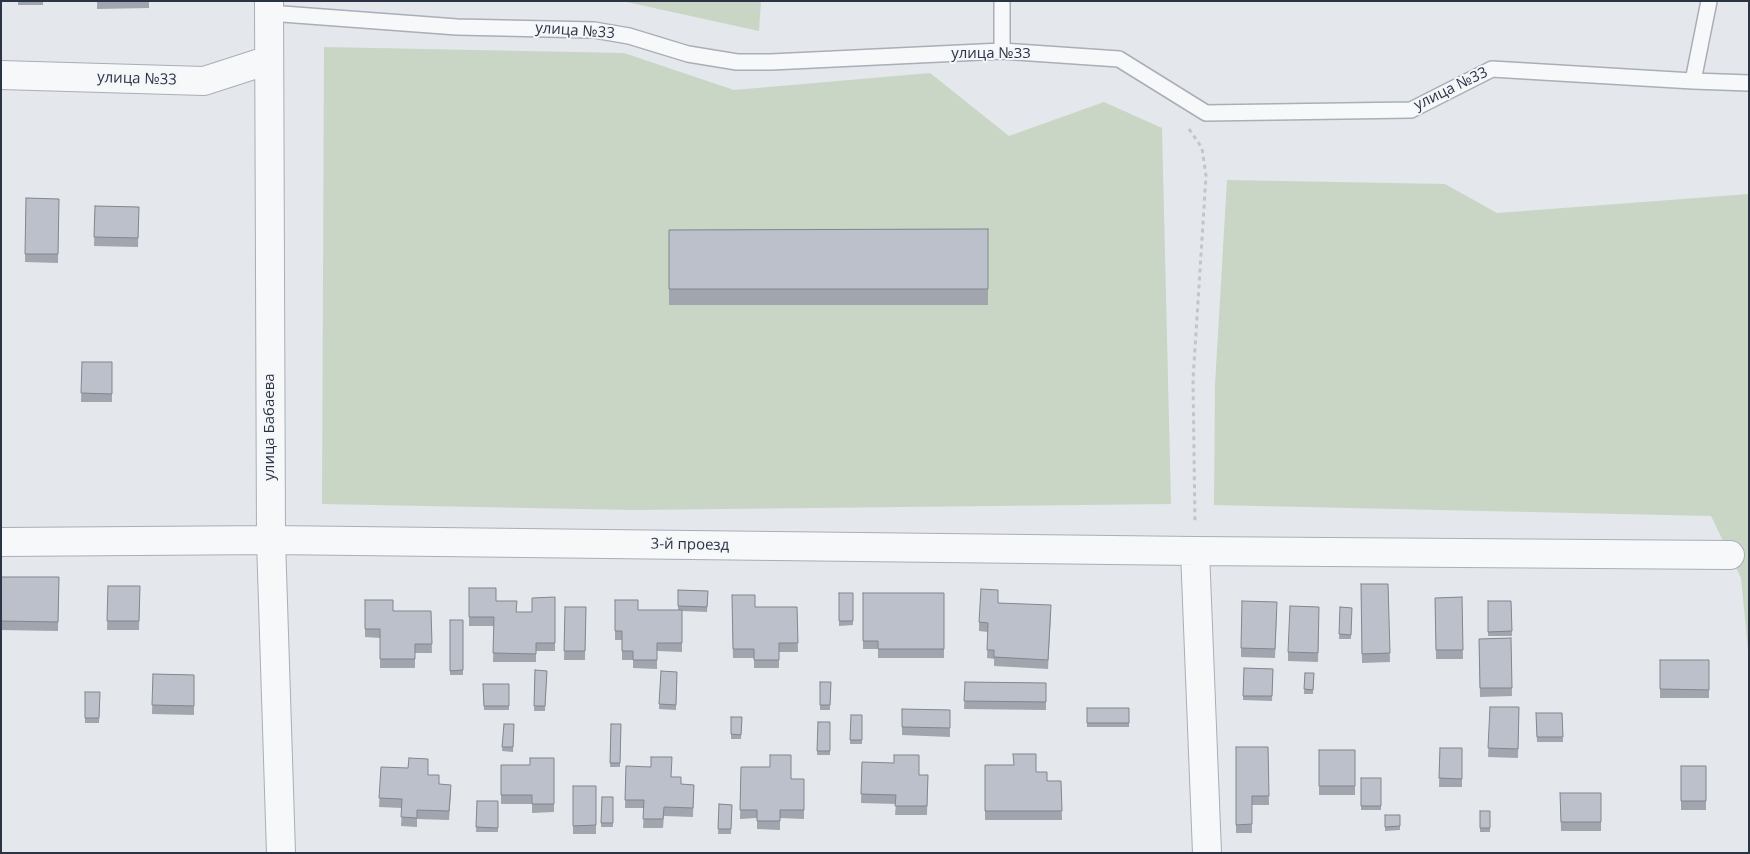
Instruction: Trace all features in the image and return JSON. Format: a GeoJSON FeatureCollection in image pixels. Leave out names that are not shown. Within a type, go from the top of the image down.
{"type":"FeatureCollection","features":[{"type":"Feature","properties":{"kind":"street","name":"улица Бабаева"},"geometry":{"type":"LineString","coordinates":[[269,7],[271,540],[280,853]]}},
{"type":"Feature","properties":{"kind":"street","name":"улица №33"},"geometry":{"type":"LineString","coordinates":[[1,75],[204,81],[269,60]]}},
{"type":"Feature","properties":{"kind":"street","name":"3-й проезд"},"geometry":{"type":"LineString","coordinates":[[1,542],[271,540],[1195,551],[1730,555]]}},
{"type":"Feature","properties":{"kind":"street"},"geometry":{"type":"LineString","coordinates":[[1195,551],[1207,853]]}},
{"type":"Feature","properties":{"kind":"lane"},"geometry":{"type":"LineString","coordinates":[[1002,1],[1002,52]]}},
{"type":"Feature","properties":{"kind":"lane"},"geometry":{"type":"LineString","coordinates":[[1693,81],[1708,1]]}},
{"type":"Feature","properties":{"kind":"lane","name":"улица №33"},"geometry":{"type":"LineString","coordinates":[[269,7],[457,27],[594,30],[629,36],[688,54],[737,62],[1002,52],[1119,59],[1206,113],[1411,110],[1492,68],[1749,83]]}},
{"type":"Feature","properties":{"kind":"path"},"geometry":{"type":"LineString","coordinates":[[1187,126],[1202,148],[1206,176],[1193,380],[1195,551]]}},
{"type":"Feature","properties":{"kind":"green space"},"geometry":{"type":"Polygon","coordinates":[[[622,1],[761,1],[759,31],[622,1]]]}},
{"type":"Feature","properties":{"kind":"green space"},"geometry":{"type":"Polygon","coordinates":[[[324,47],[624,53],[734,90],[930,73],[1009,136],[1104,102],[1162,128],[1171,504],[634,510],[322,504],[324,47]]]}},
{"type":"Feature","properties":{"kind":"green space"},"geometry":{"type":"Polygon","coordinates":[[[1227,180],[1445,184],[1497,213],[1749,194],[1749,660],[1741,578],[1711,516],[1214,505],[1215,385],[1227,180]]]}},
{"type":"Feature","properties":{"kind":"building"},"geometry":{"type":"Polygon","coordinates":[[[26,198],[59,199],[58,254],[25,254],[26,198]]]}},
{"type":"Feature","properties":{"kind":"building"},"geometry":{"type":"Polygon","coordinates":[[[95,206],[139,207],[138,238],[94,237],[95,206]]]}},
{"type":"Feature","properties":{"kind":"building"},"geometry":{"type":"Polygon","coordinates":[[[988,229],[988,289],[669,289],[669,230],[988,229]]]}},
{"type":"Feature","properties":{"kind":"building"},"geometry":{"type":"Polygon","coordinates":[[[82,362],[112,362],[112,394],[81,393],[82,362]]]}},
{"type":"Feature","properties":{"kind":"building"},"geometry":{"type":"Polygon","coordinates":[[[1,577],[59,577],[58,622],[1,621],[1,577]]]}},
{"type":"Feature","properties":{"kind":"building"},"geometry":{"type":"Polygon","coordinates":[[[1361,584],[1388,584],[1390,653],[1362,654],[1361,584]]]}},
{"type":"Feature","properties":{"kind":"building"},"geometry":{"type":"Polygon","coordinates":[[[108,586],[140,586],[139,621],[107,621],[108,586]]]}},
{"type":"Feature","properties":{"kind":"building"},"geometry":{"type":"Polygon","coordinates":[[[469,588],[496,588],[496,601],[517,601],[516,612],[532,612],[532,598],[555,597],[555,643],[536,643],[536,654],[493,653],[494,617],[469,617],[469,588]]]}},
{"type":"Feature","properties":{"kind":"building"},"geometry":{"type":"Polygon","coordinates":[[[981,589],[998,590],[998,603],[1051,605],[1048,660],[994,657],[994,650],[987,650],[988,623],[979,622],[981,589]]]}},
{"type":"Feature","properties":{"kind":"building"},"geometry":{"type":"Polygon","coordinates":[[[678,590],[708,591],[707,607],[678,606],[678,590]]]}},
{"type":"Feature","properties":{"kind":"building"},"geometry":{"type":"Polygon","coordinates":[[[839,593],[853,593],[853,621],[839,621],[839,593]]]}},
{"type":"Feature","properties":{"kind":"building"},"geometry":{"type":"Polygon","coordinates":[[[863,593],[944,593],[944,649],[878,649],[878,641],[863,641],[863,593]]]}},
{"type":"Feature","properties":{"kind":"building"},"geometry":{"type":"Polygon","coordinates":[[[732,595],[755,595],[755,607],[797,607],[798,643],[779,643],[779,660],[754,660],[754,649],[733,649],[732,595]]]}},
{"type":"Feature","properties":{"kind":"building"},"geometry":{"type":"Polygon","coordinates":[[[1462,597],[1463,650],[1436,650],[1435,598],[1462,597]]]}},
{"type":"Feature","properties":{"kind":"building"},"geometry":{"type":"Polygon","coordinates":[[[365,600],[393,600],[393,611],[431,611],[432,644],[415,644],[415,659],[380,659],[380,629],[365,629],[365,600]]]}},
{"type":"Feature","properties":{"kind":"building"},"geometry":{"type":"Polygon","coordinates":[[[615,600],[638,600],[638,610],[682,610],[682,643],[657,643],[657,660],[633,660],[633,651],[622,651],[622,631],[615,631],[615,600]]]}},
{"type":"Feature","properties":{"kind":"building"},"geometry":{"type":"Polygon","coordinates":[[[1242,601],[1277,602],[1275,649],[1241,648],[1242,601]]]}},
{"type":"Feature","properties":{"kind":"building"},"geometry":{"type":"Polygon","coordinates":[[[1488,601],[1511,601],[1512,631],[1488,632],[1488,601]]]}},
{"type":"Feature","properties":{"kind":"building"},"geometry":{"type":"Polygon","coordinates":[[[1290,606],[1319,607],[1318,653],[1288,652],[1290,606]]]}},
{"type":"Feature","properties":{"kind":"building"},"geometry":{"type":"Polygon","coordinates":[[[565,607],[586,607],[585,651],[564,651],[565,607]]]}},
{"type":"Feature","properties":{"kind":"building"},"geometry":{"type":"Polygon","coordinates":[[[1340,607],[1352,608],[1351,635],[1339,634],[1340,607]]]}},
{"type":"Feature","properties":{"kind":"building"},"geometry":{"type":"Polygon","coordinates":[[[450,620],[463,620],[463,670],[450,671],[450,620]]]}},
{"type":"Feature","properties":{"kind":"building"},"geometry":{"type":"Polygon","coordinates":[[[1511,638],[1512,688],[1480,688],[1479,639],[1511,638]]]}},
{"type":"Feature","properties":{"kind":"building"},"geometry":{"type":"Polygon","coordinates":[[[1660,660],[1709,660],[1709,690],[1660,689],[1660,660]]]}},
{"type":"Feature","properties":{"kind":"building"},"geometry":{"type":"Polygon","coordinates":[[[1244,668],[1273,669],[1272,696],[1243,696],[1244,668]]]}},
{"type":"Feature","properties":{"kind":"building"},"geometry":{"type":"Polygon","coordinates":[[[535,670],[547,671],[545,706],[534,706],[535,670]]]}},
{"type":"Feature","properties":{"kind":"building"},"geometry":{"type":"Polygon","coordinates":[[[661,671],[677,672],[676,705],[659,704],[661,671]]]}},
{"type":"Feature","properties":{"kind":"building"},"geometry":{"type":"Polygon","coordinates":[[[1305,673],[1314,673],[1313,690],[1304,689],[1305,673]]]}},
{"type":"Feature","properties":{"kind":"building"},"geometry":{"type":"Polygon","coordinates":[[[153,674],[194,675],[194,706],[152,705],[153,674]]]}},
{"type":"Feature","properties":{"kind":"building"},"geometry":{"type":"Polygon","coordinates":[[[820,682],[831,682],[830,705],[820,705],[820,682]]]}},
{"type":"Feature","properties":{"kind":"building"},"geometry":{"type":"Polygon","coordinates":[[[965,682],[1046,683],[1046,702],[964,701],[965,682]]]}},
{"type":"Feature","properties":{"kind":"building"},"geometry":{"type":"Polygon","coordinates":[[[483,684],[509,684],[509,706],[484,706],[483,684]]]}},
{"type":"Feature","properties":{"kind":"building"},"geometry":{"type":"Polygon","coordinates":[[[85,692],[100,692],[99,718],[85,718],[85,692]]]}},
{"type":"Feature","properties":{"kind":"building"},"geometry":{"type":"Polygon","coordinates":[[[1490,707],[1519,707],[1518,749],[1488,748],[1490,707]]]}},
{"type":"Feature","properties":{"kind":"building"},"geometry":{"type":"Polygon","coordinates":[[[1087,708],[1129,708],[1129,723],[1087,723],[1087,708]]]}},
{"type":"Feature","properties":{"kind":"building"},"geometry":{"type":"Polygon","coordinates":[[[902,709],[950,710],[950,728],[902,727],[902,709]]]}},
{"type":"Feature","properties":{"kind":"building"},"geometry":{"type":"Polygon","coordinates":[[[1536,713],[1562,713],[1563,737],[1537,737],[1536,713]]]}},
{"type":"Feature","properties":{"kind":"building"},"geometry":{"type":"Polygon","coordinates":[[[851,715],[862,715],[862,740],[850,740],[851,715]]]}},
{"type":"Feature","properties":{"kind":"building"},"geometry":{"type":"Polygon","coordinates":[[[731,717],[742,717],[741,735],[731,734],[731,717]]]}},
{"type":"Feature","properties":{"kind":"building"},"geometry":{"type":"Polygon","coordinates":[[[818,722],[830,722],[830,751],[817,751],[818,722]]]}},
{"type":"Feature","properties":{"kind":"building"},"geometry":{"type":"Polygon","coordinates":[[[504,724],[514,724],[513,747],[502,747],[504,724]]]}},
{"type":"Feature","properties":{"kind":"building"},"geometry":{"type":"Polygon","coordinates":[[[611,724],[621,724],[620,763],[610,763],[611,724]]]}},
{"type":"Feature","properties":{"kind":"building"},"geometry":{"type":"Polygon","coordinates":[[[1236,747],[1268,747],[1269,796],[1252,796],[1252,824],[1236,825],[1236,747]]]}},
{"type":"Feature","properties":{"kind":"building"},"geometry":{"type":"Polygon","coordinates":[[[1440,748],[1462,748],[1462,779],[1439,778],[1440,748]]]}},
{"type":"Feature","properties":{"kind":"building"},"geometry":{"type":"Polygon","coordinates":[[[1319,750],[1355,750],[1355,786],[1319,786],[1319,750]]]}},
{"type":"Feature","properties":{"kind":"building"},"geometry":{"type":"Polygon","coordinates":[[[1013,754],[1036,754],[1036,772],[1047,772],[1047,781],[1061,781],[1062,811],[985,811],[985,765],[1014,765],[1013,754]]]}},
{"type":"Feature","properties":{"kind":"building"},"geometry":{"type":"Polygon","coordinates":[[[770,755],[791,755],[791,779],[804,779],[804,810],[780,810],[780,821],[757,821],[757,810],[740,810],[741,767],[770,767],[770,755]]]}},
{"type":"Feature","properties":{"kind":"building"},"geometry":{"type":"Polygon","coordinates":[[[894,755],[919,755],[919,775],[928,775],[927,806],[895,806],[896,795],[861,794],[862,762],[894,763],[894,755]]]}},
{"type":"Feature","properties":{"kind":"building"},"geometry":{"type":"Polygon","coordinates":[[[651,757],[672,757],[671,777],[681,777],[681,784],[694,785],[693,808],[664,807],[663,819],[643,819],[644,800],[625,800],[626,766],[651,767],[651,757]]]}},
{"type":"Feature","properties":{"kind":"building"},"geometry":{"type":"Polygon","coordinates":[[[409,758],[428,759],[428,775],[439,775],[439,784],[451,785],[449,811],[417,810],[417,818],[401,817],[402,799],[379,798],[381,767],[408,768],[409,758]]]}},
{"type":"Feature","properties":{"kind":"building"},"geometry":{"type":"Polygon","coordinates":[[[530,758],[554,758],[554,804],[532,804],[532,795],[501,795],[501,765],[530,765],[530,758]]]}},
{"type":"Feature","properties":{"kind":"building"},"geometry":{"type":"Polygon","coordinates":[[[1681,766],[1706,766],[1706,801],[1681,801],[1681,766]]]}},
{"type":"Feature","properties":{"kind":"building"},"geometry":{"type":"Polygon","coordinates":[[[1361,778],[1381,778],[1381,806],[1361,806],[1361,778]]]}},
{"type":"Feature","properties":{"kind":"building"},"geometry":{"type":"Polygon","coordinates":[[[573,786],[596,786],[596,825],[573,826],[573,786]]]}},
{"type":"Feature","properties":{"kind":"building"},"geometry":{"type":"Polygon","coordinates":[[[1560,793],[1601,793],[1601,822],[1561,822],[1560,793]]]}},
{"type":"Feature","properties":{"kind":"building"},"geometry":{"type":"Polygon","coordinates":[[[602,797],[613,797],[613,823],[601,823],[602,797]]]}},
{"type":"Feature","properties":{"kind":"building"},"geometry":{"type":"Polygon","coordinates":[[[477,801],[498,801],[498,828],[476,827],[477,801]]]}},
{"type":"Feature","properties":{"kind":"building"},"geometry":{"type":"Polygon","coordinates":[[[719,804],[732,805],[731,829],[718,829],[719,804]]]}},
{"type":"Feature","properties":{"kind":"building"},"geometry":{"type":"Polygon","coordinates":[[[1480,811],[1490,811],[1490,828],[1480,828],[1480,811]]]}},
{"type":"Feature","properties":{"kind":"building"},"geometry":{"type":"Polygon","coordinates":[[[1385,815],[1400,815],[1400,826],[1385,827],[1385,815]]]}}]}
